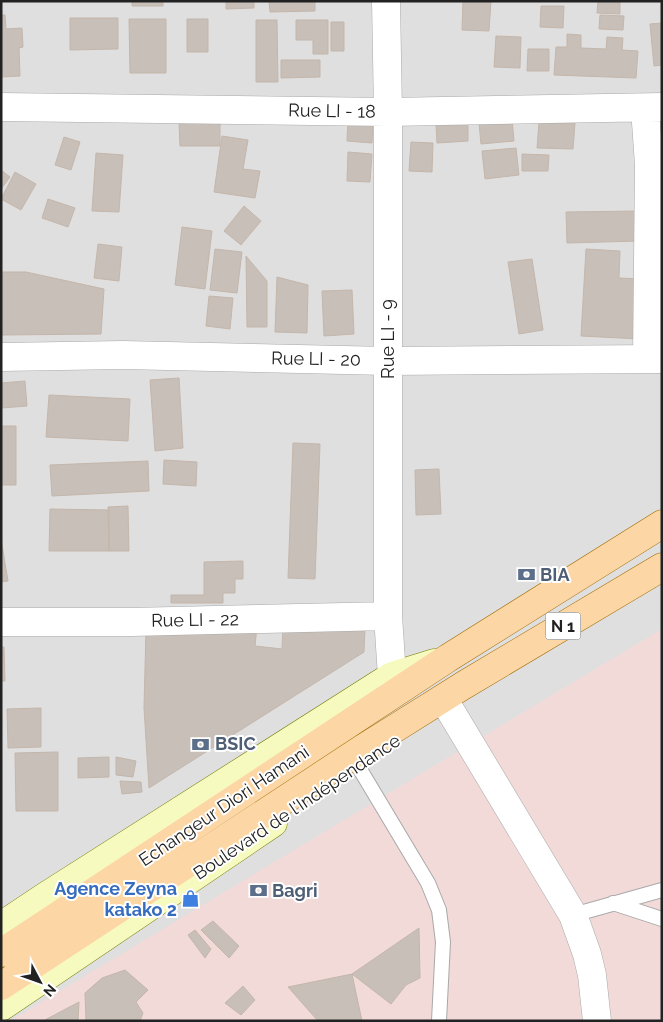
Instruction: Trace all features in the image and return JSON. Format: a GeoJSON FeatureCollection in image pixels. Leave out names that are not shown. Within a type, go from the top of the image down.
{"type":"FeatureCollection","features":[{"type":"Feature","properties":{"kind":"main road"},"geometry":{"type":"LineString","coordinates":[[1,926],[392,676],[448,658],[662,524]]}},
{"type":"Feature","properties":{"kind":"main road","name":"Boulevard de l'Indépendance"},"geometry":{"type":"LineString","coordinates":[[1,1007],[360,758],[456,695],[662,567]]}},
{"type":"Feature","properties":{"kind":"main road","name":"Echangeur Diori Hamani"},"geometry":{"type":"LineString","coordinates":[[1,953],[448,658]]}},
{"type":"Feature","properties":{"kind":"main road","name":"Echangeur Diori Hamani"},"geometry":{"type":"LineString","coordinates":[[1,986],[360,758]]}},
{"type":"Feature","properties":{"kind":"street","name":"Rue LI - 9"},"geometry":{"type":"LineString","coordinates":[[386,1],[388,112],[388,616],[392,676]]}},
{"type":"Feature","properties":{"kind":"street","name":"Rue LI - 18"},"geometry":{"type":"LineString","coordinates":[[1,107],[388,112],[653,108]]}},
{"type":"Feature","properties":{"kind":"street"},"geometry":{"type":"LineString","coordinates":[[653,108],[649,165],[654,359]]}},
{"type":"Feature","properties":{"kind":"street","name":"Rue LI - 20"},"geometry":{"type":"LineString","coordinates":[[1,357],[123,355],[388,361],[654,359]]}},
{"type":"Feature","properties":{"kind":"street","name":"Rue LI - 22"},"geometry":{"type":"LineString","coordinates":[[1,622],[131,622],[388,616]]}},
{"type":"Feature","properties":{"kind":"street"},"geometry":{"type":"LineString","coordinates":[[456,695],[573,915],[587,954],[592,976],[597,1021]]}},
{"type":"Feature","properties":{"kind":"lane"},"geometry":{"type":"LineString","coordinates":[[360,758],[428,883],[439,910],[443,942],[439,1021]]}},
{"type":"Feature","properties":{"kind":"lane"},"geometry":{"type":"LineString","coordinates":[[573,915],[662,890]]}},
{"type":"Feature","properties":{"kind":"lane"},"geometry":{"type":"LineString","coordinates":[[613,903],[662,919]]}},
{"type":"Feature","properties":{"kind":"shaded area"},"geometry":{"type":"Polygon","coordinates":[[[1,1],[662,1],[662,1021],[1,1021],[1,1]]]}},
{"type":"Feature","properties":{"kind":"shaded area"},"geometry":{"type":"Polygon","coordinates":[[[662,629],[662,1021],[10,1021],[662,629]]]}},
{"type":"Feature","properties":{"kind":"building"},"geometry":{"type":"Polygon","coordinates":[[[132,1],[163,1],[163,6],[132,6],[132,1]]]}},
{"type":"Feature","properties":{"kind":"building"},"geometry":{"type":"Polygon","coordinates":[[[226,1],[254,1],[254,8],[226,9],[226,1]]]}},
{"type":"Feature","properties":{"kind":"building"},"geometry":{"type":"Polygon","coordinates":[[[269,1],[315,1],[315,11],[270,12],[269,1]]]}},
{"type":"Feature","properties":{"kind":"building"},"geometry":{"type":"Polygon","coordinates":[[[463,1],[491,1],[489,31],[462,30],[463,1]]]}},
{"type":"Feature","properties":{"kind":"building"},"geometry":{"type":"Polygon","coordinates":[[[598,1],[620,1],[620,14],[597,13],[598,1]]]}},
{"type":"Feature","properties":{"kind":"building"},"geometry":{"type":"Polygon","coordinates":[[[541,6],[564,6],[563,28],[540,27],[541,6]]]}},
{"type":"Feature","properties":{"kind":"building"},"geometry":{"type":"Polygon","coordinates":[[[1,15],[5,15],[6,29],[22,28],[23,47],[19,48],[20,76],[1,77],[1,15]]]}},
{"type":"Feature","properties":{"kind":"building"},"geometry":{"type":"Polygon","coordinates":[[[600,15],[624,16],[623,30],[599,29],[600,15]]]}},
{"type":"Feature","properties":{"kind":"building"},"geometry":{"type":"Polygon","coordinates":[[[70,18],[118,18],[118,49],[70,50],[70,18]]]}},
{"type":"Feature","properties":{"kind":"building"},"geometry":{"type":"Polygon","coordinates":[[[129,19],[166,19],[166,73],[130,73],[129,19]]]}},
{"type":"Feature","properties":{"kind":"building"},"geometry":{"type":"Polygon","coordinates":[[[187,19],[208,19],[208,52],[187,52],[187,19]]]}},
{"type":"Feature","properties":{"kind":"building"},"geometry":{"type":"Polygon","coordinates":[[[256,20],[277,20],[278,82],[256,82],[256,20]]]}},
{"type":"Feature","properties":{"kind":"building"},"geometry":{"type":"Polygon","coordinates":[[[296,20],[328,20],[328,54],[313,54],[313,40],[296,40],[296,20]]]}},
{"type":"Feature","properties":{"kind":"building"},"geometry":{"type":"Polygon","coordinates":[[[331,22],[344,22],[344,51],[331,51],[331,22]]]}},
{"type":"Feature","properties":{"kind":"building"},"geometry":{"type":"Polygon","coordinates":[[[662,23],[662,65],[654,66],[650,24],[662,23]]]}},
{"type":"Feature","properties":{"kind":"building"},"geometry":{"type":"Polygon","coordinates":[[[567,34],[581,35],[581,48],[606,49],[607,37],[623,38],[622,50],[638,51],[636,78],[554,75],[556,47],[567,47],[567,34]]]}},
{"type":"Feature","properties":{"kind":"building"},"geometry":{"type":"Polygon","coordinates":[[[496,36],[521,37],[520,68],[494,67],[496,36]]]}},
{"type":"Feature","properties":{"kind":"building"},"geometry":{"type":"Polygon","coordinates":[[[528,49],[549,49],[549,71],[527,71],[528,49]]]}},
{"type":"Feature","properties":{"kind":"building"},"geometry":{"type":"Polygon","coordinates":[[[281,60],[320,60],[320,77],[281,78],[281,60]]]}},
{"type":"Feature","properties":{"kind":"building"},"geometry":{"type":"Polygon","coordinates":[[[348,117],[373,118],[372,143],[347,141],[348,117]]]}},
{"type":"Feature","properties":{"kind":"building"},"geometry":{"type":"Polygon","coordinates":[[[512,119],[514,141],[481,144],[479,123],[512,119]]]}},
{"type":"Feature","properties":{"kind":"building"},"geometry":{"type":"Polygon","coordinates":[[[179,122],[220,122],[220,146],[180,146],[179,122]]]}},
{"type":"Feature","properties":{"kind":"building"},"geometry":{"type":"Polygon","coordinates":[[[468,122],[468,141],[437,143],[436,124],[468,122]]]}},
{"type":"Feature","properties":{"kind":"building"},"geometry":{"type":"Polygon","coordinates":[[[539,122],[575,123],[573,149],[537,148],[539,122]]]}},
{"type":"Feature","properties":{"kind":"building"},"geometry":{"type":"Polygon","coordinates":[[[222,136],[248,140],[243,169],[260,171],[255,198],[214,192],[222,136]]]}},
{"type":"Feature","properties":{"kind":"building"},"geometry":{"type":"Polygon","coordinates":[[[64,137],[80,142],[71,170],[55,165],[64,137]]]}},
{"type":"Feature","properties":{"kind":"building"},"geometry":{"type":"Polygon","coordinates":[[[411,142],[433,143],[432,172],[409,171],[411,142]]]}},
{"type":"Feature","properties":{"kind":"building"},"geometry":{"type":"Polygon","coordinates":[[[516,148],[519,175],[485,179],[482,151],[516,148]]]}},
{"type":"Feature","properties":{"kind":"building"},"geometry":{"type":"Polygon","coordinates":[[[348,152],[372,154],[370,182],[347,181],[348,152]]]}},
{"type":"Feature","properties":{"kind":"building"},"geometry":{"type":"Polygon","coordinates":[[[96,153],[123,155],[119,212],[92,211],[96,153]]]}},
{"type":"Feature","properties":{"kind":"building"},"geometry":{"type":"Polygon","coordinates":[[[522,154],[549,155],[548,171],[522,171],[522,154]]]}},
{"type":"Feature","properties":{"kind":"building"},"geometry":{"type":"Polygon","coordinates":[[[1,170],[10,177],[1,189],[1,170]]]}},
{"type":"Feature","properties":{"kind":"building"},"geometry":{"type":"Polygon","coordinates":[[[15,172],[36,184],[21,210],[1,199],[15,172]]]}},
{"type":"Feature","properties":{"kind":"building"},"geometry":{"type":"Polygon","coordinates":[[[48,199],[75,208],[68,227],[42,218],[48,199]]]}},
{"type":"Feature","properties":{"kind":"building"},"geometry":{"type":"Polygon","coordinates":[[[244,206],[261,221],[241,245],[224,231],[244,206]]]}},
{"type":"Feature","properties":{"kind":"building"},"geometry":{"type":"Polygon","coordinates":[[[637,211],[638,241],[567,243],[566,212],[637,211]]]}},
{"type":"Feature","properties":{"kind":"building"},"geometry":{"type":"Polygon","coordinates":[[[182,227],[212,231],[205,289],[175,285],[182,227]]]}},
{"type":"Feature","properties":{"kind":"building"},"geometry":{"type":"Polygon","coordinates":[[[98,244],[122,247],[119,281],[94,278],[98,244]]]}},
{"type":"Feature","properties":{"kind":"building"},"geometry":{"type":"Polygon","coordinates":[[[215,249],[242,252],[237,293],[210,290],[215,249]]]}},
{"type":"Feature","properties":{"kind":"building"},"geometry":{"type":"Polygon","coordinates":[[[586,249],[620,251],[619,278],[644,279],[640,339],[581,336],[586,249]]]}},
{"type":"Feature","properties":{"kind":"building"},"geometry":{"type":"Polygon","coordinates":[[[246,256],[267,281],[267,327],[247,327],[246,256]]]}},
{"type":"Feature","properties":{"kind":"building"},"geometry":{"type":"Polygon","coordinates":[[[532,259],[543,330],[519,334],[508,262],[532,259]]]}},
{"type":"Feature","properties":{"kind":"building"},"geometry":{"type":"Polygon","coordinates":[[[1,272],[26,272],[104,289],[101,334],[1,335],[1,272]]]}},
{"type":"Feature","properties":{"kind":"building"},"geometry":{"type":"Polygon","coordinates":[[[277,277],[308,285],[307,333],[275,332],[277,277]]]}},
{"type":"Feature","properties":{"kind":"building"},"geometry":{"type":"Polygon","coordinates":[[[352,290],[354,334],[324,336],[322,291],[352,290]]]}},
{"type":"Feature","properties":{"kind":"building"},"geometry":{"type":"Polygon","coordinates":[[[209,296],[233,298],[230,329],[206,326],[209,296]]]}},
{"type":"Feature","properties":{"kind":"building"},"geometry":{"type":"Polygon","coordinates":[[[179,378],[183,448],[155,451],[150,380],[179,378]]]}},
{"type":"Feature","properties":{"kind":"building"},"geometry":{"type":"Polygon","coordinates":[[[25,381],[27,406],[1,408],[1,383],[25,381]]]}},
{"type":"Feature","properties":{"kind":"building"},"geometry":{"type":"Polygon","coordinates":[[[49,395],[130,399],[128,441],[46,437],[49,395]]]}},
{"type":"Feature","properties":{"kind":"building"},"geometry":{"type":"Polygon","coordinates":[[[1,426],[16,426],[16,485],[1,485],[1,426]]]}},
{"type":"Feature","properties":{"kind":"building"},"geometry":{"type":"Polygon","coordinates":[[[293,443],[320,444],[315,579],[288,578],[293,443]]]}},
{"type":"Feature","properties":{"kind":"building"},"geometry":{"type":"Polygon","coordinates":[[[164,460],[197,462],[196,486],[163,484],[164,460]]]}},
{"type":"Feature","properties":{"kind":"building"},"geometry":{"type":"Polygon","coordinates":[[[148,461],[149,491],[52,496],[50,465],[148,461]]]}},
{"type":"Feature","properties":{"kind":"building"},"geometry":{"type":"Polygon","coordinates":[[[439,469],[441,514],[416,515],[415,470],[439,469]]]}},
{"type":"Feature","properties":{"kind":"building"},"geometry":{"type":"Polygon","coordinates":[[[128,506],[129,551],[109,551],[108,507],[128,506]]]}},
{"type":"Feature","properties":{"kind":"building"},"geometry":{"type":"Polygon","coordinates":[[[50,509],[109,510],[109,551],[49,551],[50,509]]]}},
{"type":"Feature","properties":{"kind":"building"},"geometry":{"type":"Polygon","coordinates":[[[1,539],[8,581],[1,582],[1,539]]]}},
{"type":"Feature","properties":{"kind":"building"},"geometry":{"type":"Polygon","coordinates":[[[243,561],[243,579],[235,579],[235,593],[223,593],[223,603],[171,603],[171,595],[204,595],[204,562],[243,561]]]}},
{"type":"Feature","properties":{"kind":"building"},"geometry":{"type":"Polygon","coordinates":[[[257,626],[255,646],[282,649],[283,627],[365,627],[364,652],[149,788],[144,708],[146,629],[257,626]]]}},
{"type":"Feature","properties":{"kind":"building"},"geometry":{"type":"Polygon","coordinates":[[[1,647],[4,647],[5,681],[1,681],[1,647]]]}},
{"type":"Feature","properties":{"kind":"building"},"geometry":{"type":"Polygon","coordinates":[[[41,708],[41,747],[8,748],[7,709],[41,708]]]}},
{"type":"Feature","properties":{"kind":"building"},"geometry":{"type":"Polygon","coordinates":[[[58,752],[58,811],[16,811],[15,753],[58,752]]]}},
{"type":"Feature","properties":{"kind":"building"},"geometry":{"type":"Polygon","coordinates":[[[109,757],[109,777],[78,778],[78,758],[109,757]]]}},
{"type":"Feature","properties":{"kind":"building"},"geometry":{"type":"Polygon","coordinates":[[[116,757],[136,761],[133,777],[116,775],[116,757]]]}},
{"type":"Feature","properties":{"kind":"building"},"geometry":{"type":"Polygon","coordinates":[[[120,781],[141,782],[142,792],[122,794],[120,781]]]}},
{"type":"Feature","properties":{"kind":"building"},"geometry":{"type":"Polygon","coordinates":[[[213,921],[239,946],[229,958],[201,930],[213,921]]]}},
{"type":"Feature","properties":{"kind":"building"},"geometry":{"type":"Polygon","coordinates":[[[419,928],[420,978],[406,985],[391,1004],[352,974],[419,928]]]}},
{"type":"Feature","properties":{"kind":"building"},"geometry":{"type":"Polygon","coordinates":[[[195,930],[211,949],[205,958],[188,935],[195,930]]]}},
{"type":"Feature","properties":{"kind":"building"},"geometry":{"type":"Polygon","coordinates":[[[125,970],[148,990],[136,1002],[143,1013],[140,1021],[86,1021],[85,993],[102,978],[125,970]]]}},
{"type":"Feature","properties":{"kind":"building"},"geometry":{"type":"Polygon","coordinates":[[[352,974],[362,1021],[318,1021],[288,987],[352,974]]]}},
{"type":"Feature","properties":{"kind":"building"},"geometry":{"type":"Polygon","coordinates":[[[243,986],[255,1000],[241,1015],[225,1003],[243,986]]]}},
{"type":"Feature","properties":{"kind":"building"},"geometry":{"type":"Polygon","coordinates":[[[79,1002],[78,1021],[43,1021],[79,1002]]]}},
{"type":"Feature","properties":{"kind":"place","name":"BIA"},"geometry":{"type":"Point","coordinates":[526,575]}},
{"type":"Feature","properties":{"kind":"place","name":"BSIC"},"geometry":{"type":"Point","coordinates":[201,744]}},
{"type":"Feature","properties":{"kind":"place","name":"Bagri"},"geometry":{"type":"Point","coordinates":[258,891]}},
{"type":"Feature","properties":{"kind":"place","name":"Agence Zeyna katako 2"},"geometry":{"type":"Point","coordinates":[191,899]}}]}
